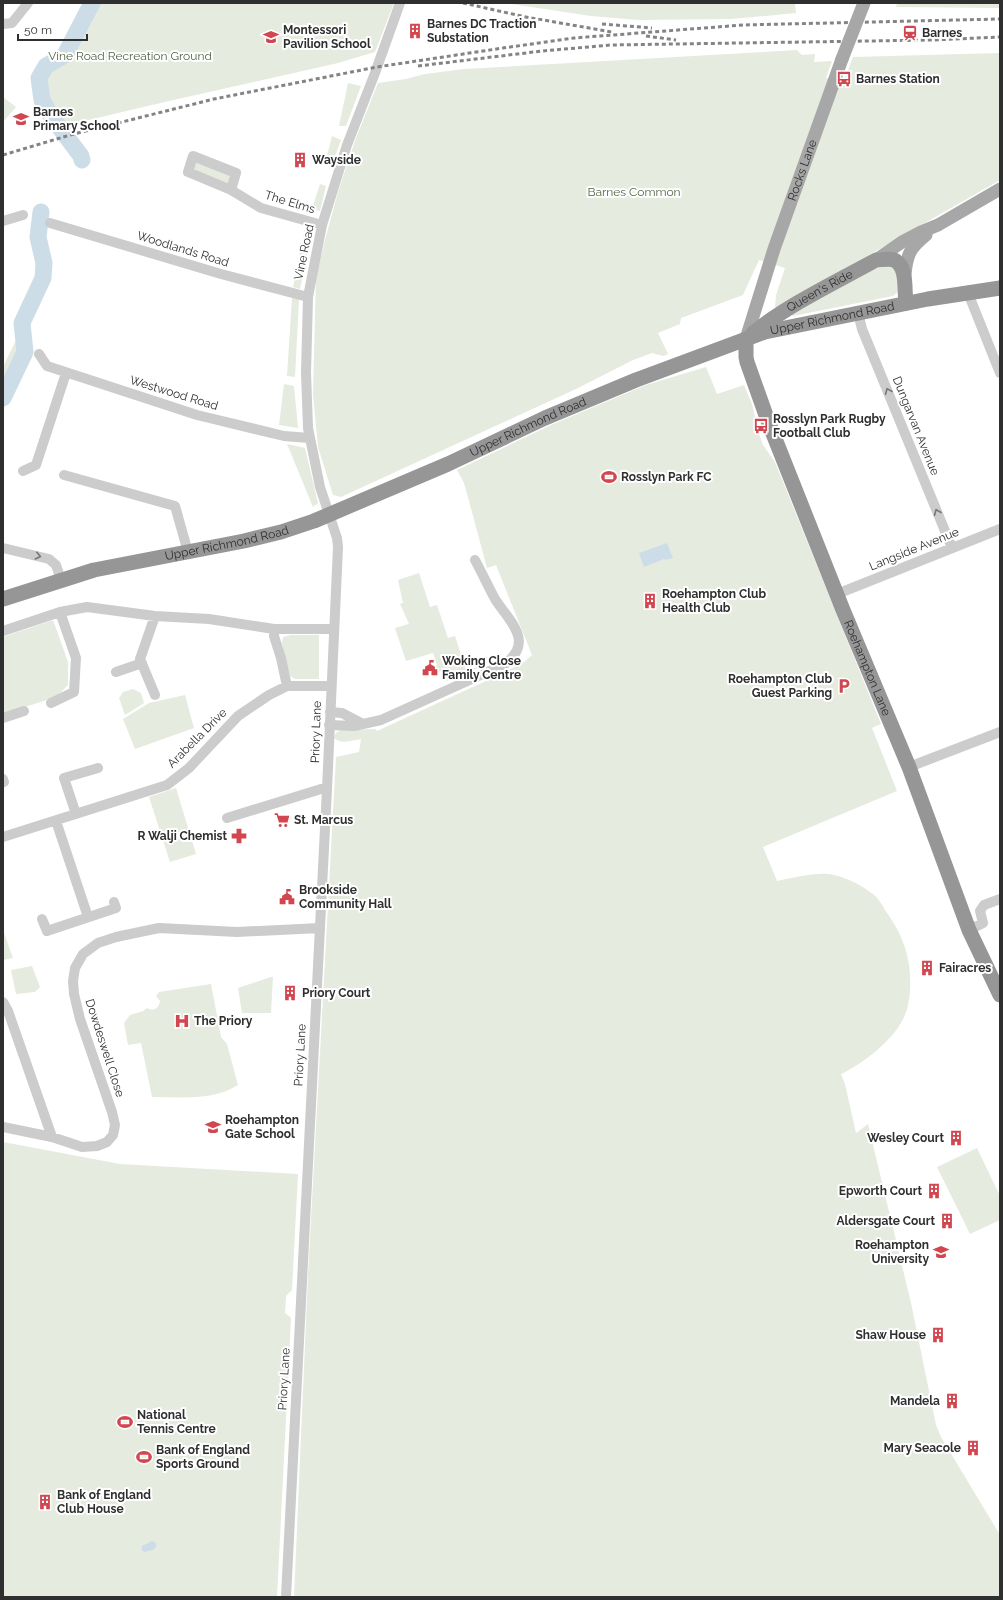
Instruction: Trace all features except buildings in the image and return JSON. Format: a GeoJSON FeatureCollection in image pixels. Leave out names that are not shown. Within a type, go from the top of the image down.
{"type":"FeatureCollection","features":[{"type":"Feature","properties":{"kind":"highway","name":"Queen's Ride"},"geometry":{"type":"LineString","coordinates":[[746,339],[765,323],[876,260]]}},
{"type":"Feature","properties":{"kind":"highway"},"geometry":{"type":"LineString","coordinates":[[876,260],[896,261],[902,266],[904,274]]}},
{"type":"Feature","properties":{"kind":"highway","name":"Queen's Ride"},"geometry":{"type":"LineString","coordinates":[[904,274],[906,303]]}},
{"type":"Feature","properties":{"kind":"highway","name":"Upper Richmond Road"},"geometry":{"type":"LineString","coordinates":[[3,599],[61,580],[118,564],[244,541],[281,532],[330,516],[448,464],[545,418],[636,380],[765,332],[906,303],[1000,288]]}},
{"type":"Feature","properties":{"kind":"highway","name":"Roehampton Lane"},"geometry":{"type":"LineString","coordinates":[[746,339],[746,357],[749,370],[768,421],[837,594],[909,767],[969,930],[1000,995]]}},
{"type":"Feature","properties":{"kind":"main road","name":"Rocks Lane"},"geometry":{"type":"LineString","coordinates":[[746,339],[772,256],[837,72],[864,3]]}},
{"type":"Feature","properties":{"kind":"main road","name":"Queen's Ride"},"geometry":{"type":"LineString","coordinates":[[876,260],[885,252],[938,225],[1000,188]]}},
{"type":"Feature","properties":{"kind":"main road","name":"Queen's Ride"},"geometry":{"type":"LineString","coordinates":[[904,274],[907,256],[913,247],[938,225]]}},
{"type":"Feature","properties":{"kind":"street"},"geometry":{"type":"LineString","coordinates":[[3,24],[12,23],[28,3]]}},
{"type":"Feature","properties":{"kind":"street","name":"Vine Road"},"geometry":{"type":"LineString","coordinates":[[330,516],[320,487],[309,438],[306,373],[308,297],[322,225],[347,145],[400,3]]}},
{"type":"Feature","properties":{"kind":"street","name":"The Elms"},"geometry":{"type":"LineString","coordinates":[[231,190],[236,173],[193,156],[188,172],[231,190],[261,208],[322,225]]}},
{"type":"Feature","properties":{"kind":"street"},"geometry":{"type":"LineString","coordinates":[[3,222],[23,215]]}},
{"type":"Feature","properties":{"kind":"street","name":"Woodlands Road"},"geometry":{"type":"LineString","coordinates":[[50,224],[229,277],[308,297]]}},
{"type":"Feature","properties":{"kind":"street"},"geometry":{"type":"LineString","coordinates":[[968,293],[1000,373]]}},
{"type":"Feature","properties":{"kind":"street","name":"Dungarvan Avenue"},"geometry":{"type":"LineString","coordinates":[[858,313],[862,328],[952,548]]}},
{"type":"Feature","properties":{"kind":"street","name":"Westwood Road"},"geometry":{"type":"LineString","coordinates":[[39,354],[47,366],[66,373],[198,414],[284,436],[309,438]]}},
{"type":"Feature","properties":{"kind":"street"},"geometry":{"type":"LineString","coordinates":[[23,471],[36,465],[66,373]]}},
{"type":"Feature","properties":{"kind":"street"},"geometry":{"type":"LineString","coordinates":[[64,475],[175,506],[188,552]]}},
{"type":"Feature","properties":{"kind":"street","name":"Priory Lane"},"geometry":{"type":"LineString","coordinates":[[286,1597],[338,547],[330,516]]}},
{"type":"Feature","properties":{"kind":"street","name":"Langside Avenue"},"geometry":{"type":"LineString","coordinates":[[837,594],[1000,529]]}},
{"type":"Feature","properties":{"kind":"street"},"geometry":{"type":"LineString","coordinates":[[3,548],[48,559],[56,565],[61,580]]}},
{"type":"Feature","properties":{"kind":"street"},"geometry":{"type":"LineString","coordinates":[[329,725],[354,726],[361,723],[376,722],[390,717],[505,664],[517,653],[518,639],[514,627],[496,599],[475,560]]}},
{"type":"Feature","properties":{"kind":"street"},"geometry":{"type":"LineString","coordinates":[[3,631],[60,612],[86,607],[155,616],[209,619],[274,629],[334,629]]}},
{"type":"Feature","properties":{"kind":"street"},"geometry":{"type":"LineString","coordinates":[[52,703],[74,692],[76,658],[60,612]]}},
{"type":"Feature","properties":{"kind":"street"},"geometry":{"type":"LineString","coordinates":[[155,616],[140,659],[155,695]]}},
{"type":"Feature","properties":{"kind":"street"},"geometry":{"type":"LineString","coordinates":[[274,629],[274,636],[281,658],[287,686]]}},
{"type":"Feature","properties":{"kind":"street"},"geometry":{"type":"LineString","coordinates":[[116,672],[142,663]]}},
{"type":"Feature","properties":{"kind":"street","name":"Arabella Drive"},"geometry":{"type":"LineString","coordinates":[[3,837],[167,785],[189,768],[238,716],[269,695],[287,686],[331,686]]}},
{"type":"Feature","properties":{"kind":"street"},"geometry":{"type":"LineString","coordinates":[[3,718],[24,711]]}},
{"type":"Feature","properties":{"kind":"street"},"geometry":{"type":"LineString","coordinates":[[330,712],[342,714],[361,723]]}},
{"type":"Feature","properties":{"kind":"street"},"geometry":{"type":"LineString","coordinates":[[909,767],[1000,732]]}},
{"type":"Feature","properties":{"kind":"street"},"geometry":{"type":"LineString","coordinates":[[76,814],[64,778],[98,768]]}},
{"type":"Feature","properties":{"kind":"street"},"geometry":{"type":"LineString","coordinates":[[227,818],[322,789],[327,789]]}},
{"type":"Feature","properties":{"kind":"street"},"geometry":{"type":"LineString","coordinates":[[56,821],[88,917]]}},
{"type":"Feature","properties":{"kind":"street"},"geometry":{"type":"LineString","coordinates":[[969,930],[983,923],[980,911],[984,905],[1000,899]]}},
{"type":"Feature","properties":{"kind":"street"},"geometry":{"type":"LineString","coordinates":[[42,919],[47,931],[116,908],[114,902]]}},
{"type":"Feature","properties":{"kind":"street","name":"Dowdeswell Close"},"geometry":{"type":"LineString","coordinates":[[3,1127],[52,1137],[82,1147],[97,1146],[107,1142],[113,1135],[115,1125],[112,1112],[80,1018],[74,994],[73,981],[75,968],[83,954],[98,943],[116,937],[159,928],[237,932],[320,928]]}},
{"type":"Feature","properties":{"kind":"street"},"geometry":{"type":"LineString","coordinates":[[3,1002],[8,1010],[52,1137]]}},
{"type":"Feature","properties":{"kind":"green space","name":"Vine Road Recreation Ground"},"geometry":{"type":"Polygon","coordinates":[[[99,3],[394,3],[375,52],[338,63],[63,126],[51,107],[44,91],[45,76],[49,70],[68,60],[78,38],[99,3]]]}},
{"type":"Feature","properties":{"kind":"green space"},"geometry":{"type":"Polygon","coordinates":[[[505,3],[795,3],[796,13],[731,19],[638,20],[591,16],[505,3]]]}},
{"type":"Feature","properties":{"kind":"green space"},"geometry":{"type":"Polygon","coordinates":[[[897,3],[1000,3],[1000,8],[896,7],[897,3]]]}},
{"type":"Feature","properties":{"kind":"green space","name":"Barnes Common"},"geometry":{"type":"Polygon","coordinates":[[[797,50],[802,55],[815,54],[814,62],[832,61],[826,78],[845,78],[853,57],[1000,53],[1000,180],[778,307],[775,307],[776,295],[785,268],[759,260],[743,295],[681,318],[680,324],[658,333],[668,354],[663,356],[652,353],[633,360],[576,389],[341,497],[333,495],[318,447],[313,394],[316,278],[338,192],[356,138],[378,83],[406,79],[425,74],[464,69],[797,50]]]}},
{"type":"Feature","properties":{"kind":"green space"},"geometry":{"type":"Polygon","coordinates":[[[348,83],[361,86],[346,126],[339,126],[348,83]]]}},
{"type":"Feature","properties":{"kind":"green space"},"geometry":{"type":"Polygon","coordinates":[[[3,97],[16,107],[3,122],[3,97]]]}},
{"type":"Feature","properties":{"kind":"green space"},"geometry":{"type":"Polygon","coordinates":[[[332,136],[341,140],[334,159],[327,156],[332,136]]]}},
{"type":"Feature","properties":{"kind":"green space"},"geometry":{"type":"Polygon","coordinates":[[[196,162],[231,175],[228,185],[193,171],[196,162]]]}},
{"type":"Feature","properties":{"kind":"green space"},"geometry":{"type":"Polygon","coordinates":[[[320,184],[326,186],[320,211],[312,209],[320,184]]]}},
{"type":"Feature","properties":{"kind":"green space"},"geometry":{"type":"Polygon","coordinates":[[[305,229],[313,230],[300,289],[293,287],[305,229]]]}},
{"type":"Feature","properties":{"kind":"green space"},"geometry":{"type":"Polygon","coordinates":[[[890,264],[896,270],[899,291],[893,296],[793,316],[791,315],[876,266],[890,264]]]}},
{"type":"Feature","properties":{"kind":"green space"},"geometry":{"type":"Polygon","coordinates":[[[292,298],[299,299],[295,377],[287,376],[292,298]]]}},
{"type":"Feature","properties":{"kind":"green space"},"geometry":{"type":"Polygon","coordinates":[[[19,334],[23,352],[3,393],[3,367],[19,334]]]}},
{"type":"Feature","properties":{"kind":"green space"},"geometry":{"type":"Polygon","coordinates":[[[706,367],[717,394],[744,385],[752,404],[763,445],[775,462],[881,724],[872,728],[897,791],[763,847],[777,881],[806,875],[828,874],[850,880],[870,892],[879,900],[902,939],[910,969],[910,992],[904,1018],[897,1029],[875,1052],[858,1065],[841,1074],[845,1084],[856,1133],[868,1124],[911,1303],[936,1425],[941,1437],[1000,1535],[1000,1597],[294,1597],[308,1275],[336,757],[359,752],[361,739],[344,742],[334,738],[336,733],[341,730],[375,729],[377,731],[501,674],[524,662],[532,655],[496,565],[487,568],[464,483],[457,470],[551,425],[646,385],[706,367]]]}},
{"type":"Feature","properties":{"kind":"green space"},"geometry":{"type":"Polygon","coordinates":[[[284,384],[294,386],[298,428],[279,425],[284,384]]]}},
{"type":"Feature","properties":{"kind":"green space"},"geometry":{"type":"Polygon","coordinates":[[[287,444],[305,448],[318,503],[313,507],[287,444]]]}},
{"type":"Feature","properties":{"kind":"green space"},"geometry":{"type":"Polygon","coordinates":[[[419,573],[430,607],[437,605],[448,638],[455,636],[466,670],[483,666],[447,681],[443,671],[437,672],[435,666],[437,665],[433,653],[406,661],[395,628],[409,624],[400,604],[403,603],[398,580],[419,573]]]}},
{"type":"Feature","properties":{"kind":"green space"},"geometry":{"type":"Polygon","coordinates":[[[53,620],[68,662],[68,685],[56,697],[3,714],[3,637],[53,620]]]}},
{"type":"Feature","properties":{"kind":"green space"},"geometry":{"type":"Polygon","coordinates":[[[291,635],[319,635],[319,679],[295,679],[290,676],[282,643],[283,637],[291,635]]]}},
{"type":"Feature","properties":{"kind":"green space"},"geometry":{"type":"Polygon","coordinates":[[[133,689],[141,693],[144,703],[125,715],[119,698],[123,692],[133,689]]]}},
{"type":"Feature","properties":{"kind":"green space"},"geometry":{"type":"Polygon","coordinates":[[[185,695],[194,728],[135,749],[123,719],[149,703],[185,695]]]}},
{"type":"Feature","properties":{"kind":"green space"},"geometry":{"type":"Polygon","coordinates":[[[176,788],[196,854],[170,862],[149,797],[176,788]]]}},
{"type":"Feature","properties":{"kind":"green space"},"geometry":{"type":"Polygon","coordinates":[[[3,930],[13,958],[3,960],[3,930]]]}},
{"type":"Feature","properties":{"kind":"green space"},"geometry":{"type":"Polygon","coordinates":[[[32,966],[40,987],[35,992],[16,994],[11,970],[32,966]]]}},
{"type":"Feature","properties":{"kind":"green space"},"geometry":{"type":"Polygon","coordinates":[[[273,977],[271,1013],[242,1013],[238,988],[273,977]]]}},
{"type":"Feature","properties":{"kind":"green space"},"geometry":{"type":"Polygon","coordinates":[[[211,984],[221,1037],[227,1044],[238,1085],[218,1094],[207,1096],[152,1097],[141,1043],[128,1045],[124,1023],[130,1015],[143,1011],[147,1008],[152,1010],[159,1006],[160,1001],[156,996],[159,992],[211,984]]]}},
{"type":"Feature","properties":{"kind":"green space","name":"Bank of England Sports Ground"},"geometry":{"type":"Polygon","coordinates":[[[3,1142],[120,1164],[298,1174],[292,1290],[286,1296],[285,1313],[291,1318],[277,1597],[3,1597],[3,1142]]]}},
{"type":"Feature","properties":{"kind":"green space"},"geometry":{"type":"Polygon","coordinates":[[[977,1148],[1000,1196],[1000,1220],[970,1234],[937,1167],[977,1148]]]}},
{"type":"Feature","properties":{"kind":"shaded area"},"geometry":{"type":"Polygon","coordinates":[[[667,543],[673,558],[664,559],[644,567],[639,553],[667,543]]]}},
{"type":"Feature","properties":{"kind":"shaded area"},"geometry":{"type":"Polygon","coordinates":[[[152,1541],[156,1543],[156,1547],[153,1550],[144,1552],[142,1550],[142,1546],[152,1541]]]}},
{"type":"Feature","properties":{"kind":"waterway"},"geometry":{"type":"LineString","coordinates":[[82,160],[81,156],[51,116],[42,100],[39,78],[46,66],[65,55],[92,3]]}},
{"type":"Feature","properties":{"kind":"waterway"},"geometry":{"type":"LineString","coordinates":[[35,72],[39,78]]}},
{"type":"Feature","properties":{"kind":"waterway"},"geometry":{"type":"LineString","coordinates":[[3,398],[25,352],[22,323],[43,278],[44,263],[38,237],[41,212]]}},
{"type":"Feature","properties":{"kind":"railway"},"geometry":{"type":"LineString","coordinates":[[463,3],[526,17],[612,32]]}},
{"type":"Feature","properties":{"kind":"railway"},"geometry":{"type":"LineString","coordinates":[[3,155],[70,135],[214,99],[377,67],[574,38],[743,25],[1000,19]]}},
{"type":"Feature","properties":{"kind":"railway"},"geometry":{"type":"LineString","coordinates":[[602,24],[652,28]]}},
{"type":"Feature","properties":{"kind":"railway"},"geometry":{"type":"LineString","coordinates":[[646,36],[676,40]]}},
{"type":"Feature","properties":{"kind":"railway"},"geometry":{"type":"LineString","coordinates":[[418,66],[542,51],[611,45],[932,40],[1000,37]]}},
{"type":"Feature","properties":{"kind":"place","name":"Barnes DC Traction Substation"},"geometry":{"type":"Point","coordinates":[415,31]}},
{"type":"Feature","properties":{"kind":"place","name":"Barnes"},"geometry":{"type":"Point","coordinates":[910,33]}},
{"type":"Feature","properties":{"kind":"place","name":"Montessori Pavilion School"},"geometry":{"type":"Point","coordinates":[271,37]}},
{"type":"Feature","properties":{"kind":"place","name":"Barnes Station"},"geometry":{"type":"Point","coordinates":[844,79]}},
{"type":"Feature","properties":{"kind":"place","name":"Barnes Primary School"},"geometry":{"type":"Point","coordinates":[21,119]}},
{"type":"Feature","properties":{"kind":"place","name":"Wayside"},"geometry":{"type":"Point","coordinates":[300,160]}},
{"type":"Feature","properties":{"kind":"place","name":"Rosslyn Park Rugby Football Club"},"geometry":{"type":"Point","coordinates":[761,426]}},
{"type":"Feature","properties":{"kind":"place","name":"Rosslyn Park FC"},"geometry":{"type":"Point","coordinates":[609,477]}},
{"type":"Feature","properties":{"kind":"place","name":"Roehampton Club Health Club"},"geometry":{"type":"Point","coordinates":[650,601]}},
{"type":"Feature","properties":{"kind":"place","name":"Woking Close Family Centre"},"geometry":{"type":"Point","coordinates":[430,668]}},
{"type":"Feature","properties":{"kind":"place","name":"Roehampton Club Guest Parking"},"geometry":{"type":"Point","coordinates":[844,686]}},
{"type":"Feature","properties":{"kind":"place","name":"St. Marcus"},"geometry":{"type":"Point","coordinates":[282,820]}},
{"type":"Feature","properties":{"kind":"place","name":"R Walji Chemist"},"geometry":{"type":"Point","coordinates":[239,836]}},
{"type":"Feature","properties":{"kind":"place","name":"Brookside Community Hall"},"geometry":{"type":"Point","coordinates":[287,897]}},
{"type":"Feature","properties":{"kind":"place","name":"Fairacres"},"geometry":{"type":"Point","coordinates":[927,968]}},
{"type":"Feature","properties":{"kind":"place","name":"Priory Court"},"geometry":{"type":"Point","coordinates":[290,993]}},
{"type":"Feature","properties":{"kind":"place","name":"The Priory"},"geometry":{"type":"Point","coordinates":[182,1021]}},
{"type":"Feature","properties":{"kind":"place","name":"Roehampton Gate School"},"geometry":{"type":"Point","coordinates":[213,1127]}},
{"type":"Feature","properties":{"kind":"place","name":"Wesley Court"},"geometry":{"type":"Point","coordinates":[956,1138]}},
{"type":"Feature","properties":{"kind":"place","name":"Epworth Court"},"geometry":{"type":"Point","coordinates":[934,1191]}},
{"type":"Feature","properties":{"kind":"place","name":"Aldersgate Court"},"geometry":{"type":"Point","coordinates":[947,1221]}},
{"type":"Feature","properties":{"kind":"place","name":"Roehampton University"},"geometry":{"type":"Point","coordinates":[941,1252]}},
{"type":"Feature","properties":{"kind":"place","name":"Shaw House"},"geometry":{"type":"Point","coordinates":[938,1335]}},
{"type":"Feature","properties":{"kind":"place","name":"Mandela"},"geometry":{"type":"Point","coordinates":[952,1401]}},
{"type":"Feature","properties":{"kind":"place","name":"National Tennis Centre"},"geometry":{"type":"Point","coordinates":[125,1422]}},
{"type":"Feature","properties":{"kind":"place","name":"Mary Seacole"},"geometry":{"type":"Point","coordinates":[973,1448]}},
{"type":"Feature","properties":{"kind":"place","name":"Bank of England Sports Ground"},"geometry":{"type":"Point","coordinates":[144,1457]}},
{"type":"Feature","properties":{"kind":"place","name":"Bank of England Club House"},"geometry":{"type":"Point","coordinates":[45,1502]}}]}
